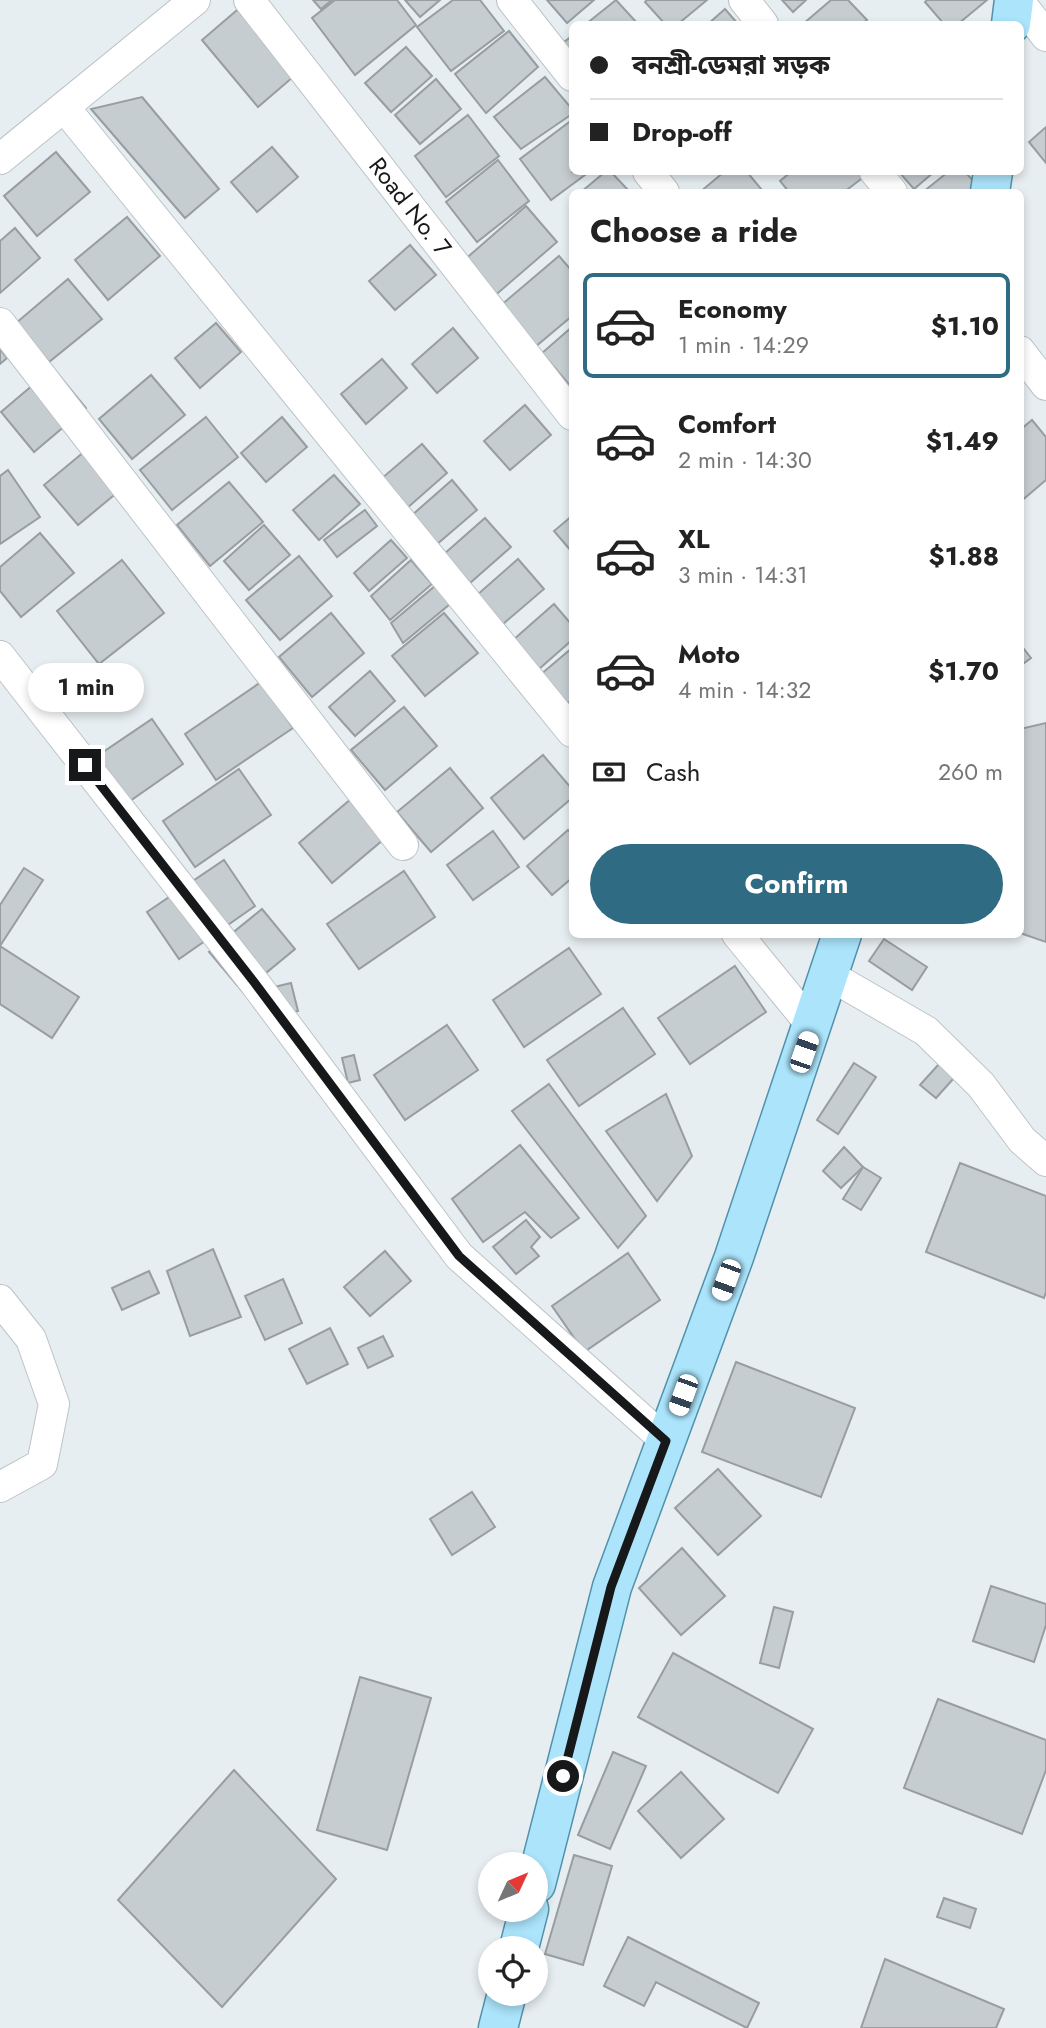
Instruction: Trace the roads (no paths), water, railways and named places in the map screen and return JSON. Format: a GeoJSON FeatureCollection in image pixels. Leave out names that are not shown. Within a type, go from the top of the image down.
{"type":"FeatureCollection","features":[{"type":"Feature","properties":{"kind":"main road"},"geometry":{"type":"LineString","coordinates":[[1012,21],[1016,0]]}},
{"type":"Feature","properties":{"kind":"main road"},"geometry":{"type":"LineString","coordinates":[[544,1852],[611,1587],[734,1257],[841,938]]}},
{"type":"Feature","properties":{"kind":"main road"},"geometry":{"type":"LineString","coordinates":[[498,2028],[504,2006]]}},
{"type":"Feature","properties":{"kind":"street"},"geometry":{"type":"LineString","coordinates":[[0,159],[195,0]]}},
{"type":"Feature","properties":{"kind":"street","name":"Road No. 7"},"geometry":{"type":"LineString","coordinates":[[249,0],[569,411]]}},
{"type":"Feature","properties":{"kind":"street"},"geometry":{"type":"LineString","coordinates":[[512,0],[569,72]]}},
{"type":"Feature","properties":{"kind":"street"},"geometry":{"type":"LineString","coordinates":[[744,0],[761,21]]}},
{"type":"Feature","properties":{"kind":"street"},"geometry":{"type":"LineString","coordinates":[[1016,0],[1046,36]]}},
{"type":"Feature","properties":{"kind":"street"},"geometry":{"type":"LineString","coordinates":[[64,107],[569,728]]}},
{"type":"Feature","properties":{"kind":"street"},"geometry":{"type":"LineString","coordinates":[[650,175],[662,189]]}},
{"type":"Feature","properties":{"kind":"street"},"geometry":{"type":"LineString","coordinates":[[878,175],[889,189]]}},
{"type":"Feature","properties":{"kind":"street"},"geometry":{"type":"LineString","coordinates":[[0,323],[403,845]]}},
{"type":"Feature","properties":{"kind":"street"},"geometry":{"type":"LineString","coordinates":[[1024,356],[1046,386]]}},
{"type":"Feature","properties":{"kind":"street"},"geometry":{"type":"LineString","coordinates":[[0,656],[254,982],[459,1256],[666,1441]]}},
{"type":"Feature","properties":{"kind":"street"},"geometry":{"type":"LineString","coordinates":[[740,938],[813,1027]]}},
{"type":"Feature","properties":{"kind":"street"},"geometry":{"type":"LineString","coordinates":[[829,975],[926,1031],[981,1085],[1022,1140],[1046,1161]]}},
{"type":"Feature","properties":{"kind":"street"},"geometry":{"type":"LineString","coordinates":[[0,1300],[31,1339],[54,1404],[41,1464],[0,1487]]}}]}
